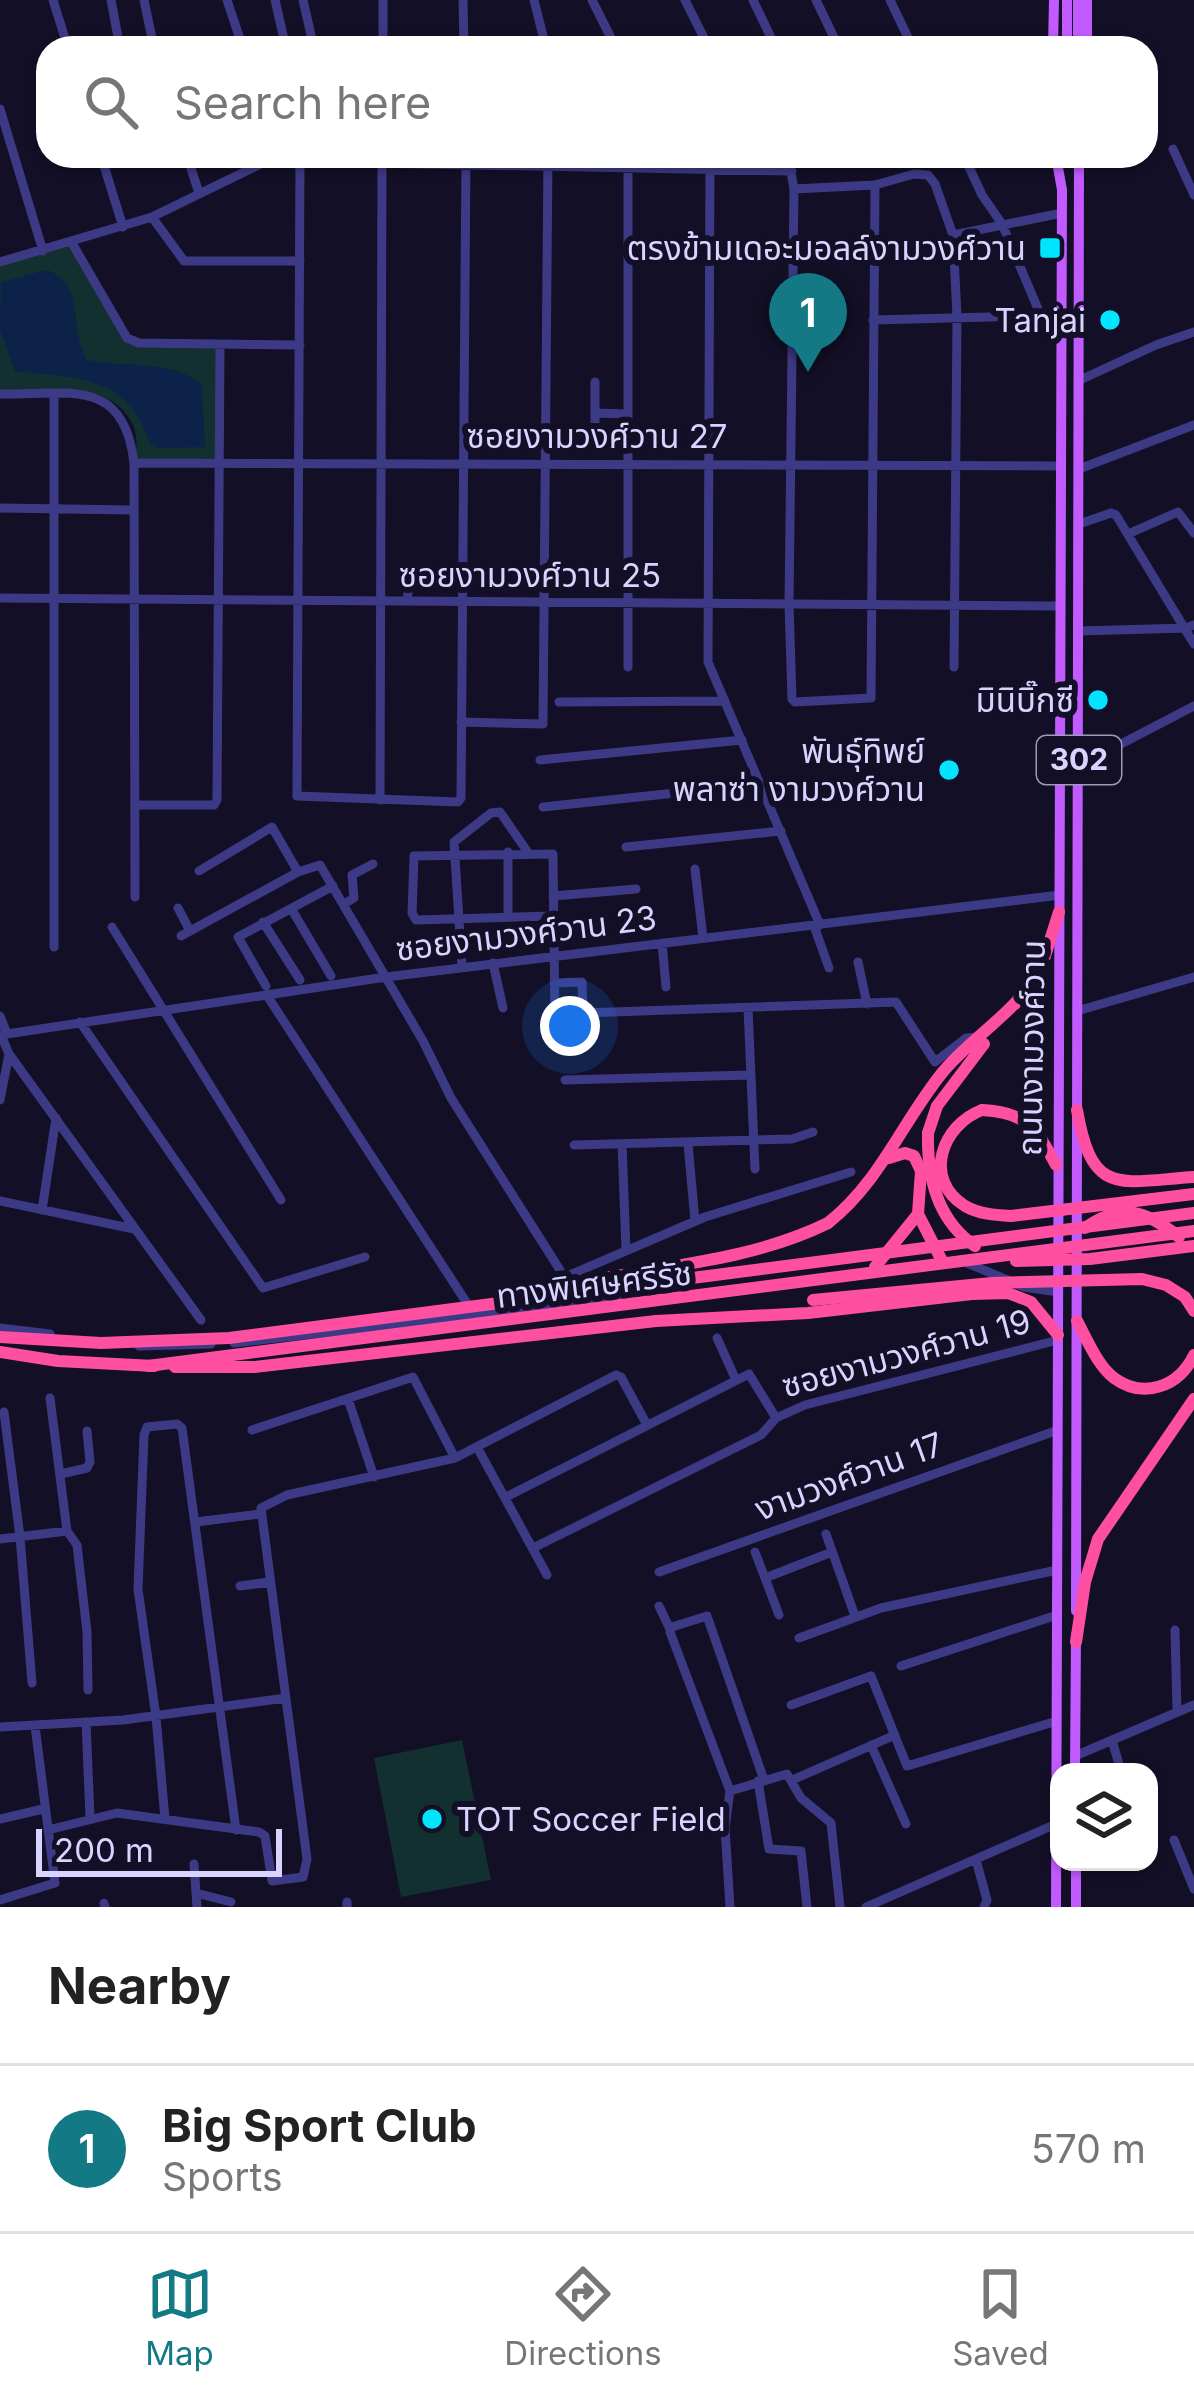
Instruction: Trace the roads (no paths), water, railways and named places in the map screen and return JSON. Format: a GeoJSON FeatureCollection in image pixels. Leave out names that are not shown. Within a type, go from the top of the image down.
{"type":"FeatureCollection","features":[{"type":"Feature","properties":{"kind":"highway"},"geometry":{"type":"LineString","coordinates":[[1060,912],[1038,973],[937,1106],[928,1133],[927,1167],[938,1201],[954,1227],[984,1252],[1019,1261],[1045,1263],[1194,1247]]}},
{"type":"Feature","properties":{"kind":"highway"},"geometry":{"type":"LineString","coordinates":[[874,1178],[945,1070],[1017,1001]]}},
{"type":"Feature","properties":{"kind":"highway"},"geometry":{"type":"LineString","coordinates":[[1056,1166],[1037,1129],[1007,1111],[982,1110],[962,1118],[942,1152],[942,1174],[950,1190],[963,1205],[986,1214],[1011,1216],[1194,1194]]}},
{"type":"Feature","properties":{"kind":"highway"},"geometry":{"type":"LineString","coordinates":[[1077,1110],[1089,1160],[1106,1177],[1136,1181],[1194,1178]]}},
{"type":"Feature","properties":{"kind":"highway"},"geometry":{"type":"LineString","coordinates":[[495,1305],[560,1285],[767,1248],[828,1223],[851,1205],[892,1155],[914,1156],[921,1171],[919,1214],[941,1259]]}},
{"type":"Feature","properties":{"kind":"highway"},"geometry":{"type":"LineString","coordinates":[[1077,1233],[1098,1218],[1141,1212],[1194,1247]]}},
{"type":"Feature","properties":{"kind":"highway","name":"ทางพิเศษศรีรัช"},"geometry":{"type":"LineString","coordinates":[[0,1333],[170,1343],[1194,1213]]}},
{"type":"Feature","properties":{"kind":"highway"},"geometry":{"type":"LineString","coordinates":[[875,1267],[919,1214]]}},
{"type":"Feature","properties":{"kind":"highway","name":"ทางพิเศษศรีรัช"},"geometry":{"type":"LineString","coordinates":[[0,1352],[148,1366],[1194,1231]]}},
{"type":"Feature","properties":{"kind":"highway"},"geometry":{"type":"LineString","coordinates":[[148,1366],[254,1367],[732,1316],[813,1300],[992,1282],[1142,1279],[1166,1285],[1185,1297],[1194,1311]]}},
{"type":"Feature","properties":{"kind":"highway"},"geometry":{"type":"LineString","coordinates":[[732,1316],[738,1310],[735,1287]]}},
{"type":"Feature","properties":{"kind":"highway"},"geometry":{"type":"LineString","coordinates":[[735,1287],[745,1306],[808,1312],[1008,1293],[1031,1302],[1058,1337]]}},
{"type":"Feature","properties":{"kind":"highway"},"geometry":{"type":"LineString","coordinates":[[1077,1321],[1113,1377],[1133,1388],[1156,1389],[1180,1377],[1194,1355]]}},
{"type":"Feature","properties":{"kind":"highway"},"geometry":{"type":"LineString","coordinates":[[1076,1642],[1084,1582],[1098,1539],[1194,1400]]}},
{"type":"Feature","properties":{"kind":"main road"},"geometry":{"type":"LineString","coordinates":[[1053,36],[1054,0]]}},
{"type":"Feature","properties":{"kind":"main road"},"geometry":{"type":"LineString","coordinates":[[1067,0],[1067,36]]}},
{"type":"Feature","properties":{"kind":"main road"},"geometry":{"type":"LineString","coordinates":[[1083,0],[1083,36]]}},
{"type":"Feature","properties":{"kind":"main road","name":"ถนนงามวงศ์วาน"},"geometry":{"type":"LineString","coordinates":[[1057,1763],[1061,168]]}},
{"type":"Feature","properties":{"kind":"main road","name":"ถนนงามวงศ์วาน"},"geometry":{"type":"LineString","coordinates":[[1075,1763],[1082,168]]}},
{"type":"Feature","properties":{"kind":"main road","name":"ถนนงามวงศ์วาน"},"geometry":{"type":"LineString","coordinates":[[1056,1871],[1056,1907]]}},
{"type":"Feature","properties":{"kind":"main road"},"geometry":{"type":"LineString","coordinates":[[1076,1871],[1076,1907]]}},
{"type":"Feature","properties":{"kind":"street"},"geometry":{"type":"LineString","coordinates":[[53,0],[64,36]]}},
{"type":"Feature","properties":{"kind":"street"},"geometry":{"type":"LineString","coordinates":[[111,0],[118,36]]}},
{"type":"Feature","properties":{"kind":"street"},"geometry":{"type":"LineString","coordinates":[[144,0],[152,36]]}},
{"type":"Feature","properties":{"kind":"street"},"geometry":{"type":"LineString","coordinates":[[227,0],[239,36]]}},
{"type":"Feature","properties":{"kind":"street"},"geometry":{"type":"LineString","coordinates":[[275,0],[283,36]]}},
{"type":"Feature","properties":{"kind":"street"},"geometry":{"type":"LineString","coordinates":[[303,0],[311,36]]}},
{"type":"Feature","properties":{"kind":"street"},"geometry":{"type":"LineString","coordinates":[[383,0],[383,36]]}},
{"type":"Feature","properties":{"kind":"street"},"geometry":{"type":"LineString","coordinates":[[463,0],[464,36]]}},
{"type":"Feature","properties":{"kind":"street"},"geometry":{"type":"LineString","coordinates":[[534,0],[543,36]]}},
{"type":"Feature","properties":{"kind":"street"},"geometry":{"type":"LineString","coordinates":[[592,0],[610,36]]}},
{"type":"Feature","properties":{"kind":"street"},"geometry":{"type":"LineString","coordinates":[[685,0],[703,36]]}},
{"type":"Feature","properties":{"kind":"street"},"geometry":{"type":"LineString","coordinates":[[753,0],[770,36]]}},
{"type":"Feature","properties":{"kind":"street"},"geometry":{"type":"LineString","coordinates":[[816,0],[833,36]]}},
{"type":"Feature","properties":{"kind":"street"},"geometry":{"type":"LineString","coordinates":[[890,0],[907,36]]}},
{"type":"Feature","properties":{"kind":"street"},"geometry":{"type":"LineString","coordinates":[[1,115],[43,251]]}},
{"type":"Feature","properties":{"kind":"street"},"geometry":{"type":"LineString","coordinates":[[1173,149],[1194,195]]}},
{"type":"Feature","properties":{"kind":"street"},"geometry":{"type":"LineString","coordinates":[[105,168],[123,227]]}},
{"type":"Feature","properties":{"kind":"street"},"geometry":{"type":"LineString","coordinates":[[191,168],[199,193]]}},
{"type":"Feature","properties":{"kind":"street"},"geometry":{"type":"LineString","coordinates":[[0,262],[152,218],[251,168]]}},
{"type":"Feature","properties":{"kind":"street"},"geometry":{"type":"LineString","coordinates":[[300,168],[297,797],[460,801],[466,168]]}},
{"type":"Feature","properties":{"kind":"street"},"geometry":{"type":"LineString","coordinates":[[380,800],[382,168]]}},
{"type":"Feature","properties":{"kind":"street"},"geometry":{"type":"LineString","coordinates":[[461,722],[543,724],[548,168]]}},
{"type":"Feature","properties":{"kind":"street"},"geometry":{"type":"LineString","coordinates":[[628,168],[628,667]]}},
{"type":"Feature","properties":{"kind":"street"},"geometry":{"type":"LineString","coordinates":[[690,168],[792,171]]}},
{"type":"Feature","properties":{"kind":"street"},"geometry":{"type":"LineString","coordinates":[[791,168],[789,604],[795,702],[870,700],[874,185]]}},
{"type":"Feature","properties":{"kind":"street"},"geometry":{"type":"LineString","coordinates":[[970,168],[1003,224],[1041,316]]}},
{"type":"Feature","properties":{"kind":"street"},"geometry":{"type":"LineString","coordinates":[[710,170],[708,662],[781,831],[830,968]]}},
{"type":"Feature","properties":{"kind":"street"},"geometry":{"type":"LineString","coordinates":[[794,189],[874,185],[914,174],[928,176],[953,236],[954,667]]}},
{"type":"Feature","properties":{"kind":"street"},"geometry":{"type":"LineString","coordinates":[[953,236],[1062,213]]}},
{"type":"Feature","properties":{"kind":"street"},"geometry":{"type":"LineString","coordinates":[[152,218],[184,261],[300,261]]}},
{"type":"Feature","properties":{"kind":"street"},"geometry":{"type":"LineString","coordinates":[[72,243],[127,338],[139,343],[300,345]]}},
{"type":"Feature","properties":{"kind":"street"},"geometry":{"type":"LineString","coordinates":[[873,320],[1061,315]]}},
{"type":"Feature","properties":{"kind":"street"},"geometry":{"type":"LineString","coordinates":[[1080,380],[1194,332]]}},
{"type":"Feature","properties":{"kind":"street"},"geometry":{"type":"LineString","coordinates":[[135,805],[216,804],[220,345]]}},
{"type":"Feature","properties":{"kind":"street"},"geometry":{"type":"LineString","coordinates":[[595,429],[596,382]]}},
{"type":"Feature","properties":{"kind":"street"},"geometry":{"type":"LineString","coordinates":[[0,394],[89,395],[111,405],[130,430],[134,463],[135,897]]}},
{"type":"Feature","properties":{"kind":"street"},"geometry":{"type":"LineString","coordinates":[[54,395],[54,946]]}},
{"type":"Feature","properties":{"kind":"street"},"geometry":{"type":"LineString","coordinates":[[596,413],[627,413]]}},
{"type":"Feature","properties":{"kind":"street"},"geometry":{"type":"LineString","coordinates":[[1079,469],[1192,430]]}},
{"type":"Feature","properties":{"kind":"street","name":"ซอยงามวงศ์วาน 27"},"geometry":{"type":"LineString","coordinates":[[134,463],[1060,466]]}},
{"type":"Feature","properties":{"kind":"street"},"geometry":{"type":"LineString","coordinates":[[0,508],[134,510]]}},
{"type":"Feature","properties":{"kind":"street"},"geometry":{"type":"LineString","coordinates":[[1128,534],[1178,512],[1194,533]]}},
{"type":"Feature","properties":{"kind":"street"},"geometry":{"type":"LineString","coordinates":[[1079,524],[1114,514],[1190,627],[1194,644]]}},
{"type":"Feature","properties":{"kind":"street"},"geometry":{"type":"LineString","coordinates":[[407,601],[410,577],[448,575]]}},
{"type":"Feature","properties":{"kind":"street","name":"ซอยงามวงศ์วาน 25"},"geometry":{"type":"LineString","coordinates":[[0,598],[1060,607]]}},
{"type":"Feature","properties":{"kind":"street"},"geometry":{"type":"LineString","coordinates":[[1079,631],[1190,627]]}},
{"type":"Feature","properties":{"kind":"street"},"geometry":{"type":"LineString","coordinates":[[559,702],[725,701]]}},
{"type":"Feature","properties":{"kind":"street"},"geometry":{"type":"LineString","coordinates":[[1078,745],[1121,744],[1194,706]]}},
{"type":"Feature","properties":{"kind":"street"},"geometry":{"type":"LineString","coordinates":[[540,760],[742,740]]}},
{"type":"Feature","properties":{"kind":"street"},"geometry":{"type":"LineString","coordinates":[[542,807],[760,784]]}},
{"type":"Feature","properties":{"kind":"street"},"geometry":{"type":"LineString","coordinates":[[462,968],[454,842],[491,813],[500,812],[527,851]]}},
{"type":"Feature","properties":{"kind":"street"},"geometry":{"type":"LineString","coordinates":[[199,871],[272,827],[298,872]]}},
{"type":"Feature","properties":{"kind":"street"},"geometry":{"type":"LineString","coordinates":[[626,847],[781,831]]}},
{"type":"Feature","properties":{"kind":"street"},"geometry":{"type":"LineString","coordinates":[[508,852],[508,917]]}},
{"type":"Feature","properties":{"kind":"street"},"geometry":{"type":"LineString","coordinates":[[554,916],[416,920],[412,913],[414,856],[553,854],[554,916],[554,983],[555,1023],[569,1026],[583,1021],[582,982],[554,983]]}},
{"type":"Feature","properties":{"kind":"street"},"geometry":{"type":"LineString","coordinates":[[178,908],[185,933],[316,863],[386,977],[451,1098],[580,1304]]}},
{"type":"Feature","properties":{"kind":"street"},"geometry":{"type":"LineString","coordinates":[[344,904],[354,898],[352,875],[373,864]]}},
{"type":"Feature","properties":{"kind":"street"},"geometry":{"type":"LineString","coordinates":[[694,869],[703,938]]}},
{"type":"Feature","properties":{"kind":"street"},"geometry":{"type":"LineString","coordinates":[[333,886],[238,938],[475,1316]]}},
{"type":"Feature","properties":{"kind":"street"},"geometry":{"type":"LineString","coordinates":[[553,896],[636,889]]}},
{"type":"Feature","properties":{"kind":"street","name":"ซอยงามวงศ์วาน 23"},"geometry":{"type":"LineString","coordinates":[[3,1035],[267,991],[1060,895]]}},
{"type":"Feature","properties":{"kind":"street"},"geometry":{"type":"LineString","coordinates":[[292,910],[331,976]]}},
{"type":"Feature","properties":{"kind":"street"},"geometry":{"type":"LineString","coordinates":[[263,922],[300,980]]}},
{"type":"Feature","properties":{"kind":"street"},"geometry":{"type":"LineString","coordinates":[[112,927],[281,1200]]}},
{"type":"Feature","properties":{"kind":"street"},"geometry":{"type":"LineString","coordinates":[[662,943],[666,987]]}},
{"type":"Feature","properties":{"kind":"street"},"geometry":{"type":"LineString","coordinates":[[858,962],[867,1004]]}},
{"type":"Feature","properties":{"kind":"street"},"geometry":{"type":"LineString","coordinates":[[493,963],[503,1008]]}},
{"type":"Feature","properties":{"kind":"street"},"geometry":{"type":"LineString","coordinates":[[1077,1011],[1194,976]]}},
{"type":"Feature","properties":{"kind":"street"},"geometry":{"type":"LineString","coordinates":[[584,1013],[899,1003],[935,1061],[966,1038],[983,1036]]}},
{"type":"Feature","properties":{"kind":"street"},"geometry":{"type":"LineString","coordinates":[[748,1008],[755,1169]]}},
{"type":"Feature","properties":{"kind":"street"},"geometry":{"type":"LineString","coordinates":[[0,1016],[9,1054],[202,1320]]}},
{"type":"Feature","properties":{"kind":"street"},"geometry":{"type":"LineString","coordinates":[[80,1022],[263,1288],[365,1258]]}},
{"type":"Feature","properties":{"kind":"street"},"geometry":{"type":"LineString","coordinates":[[0,1100],[9,1054]]}},
{"type":"Feature","properties":{"kind":"street"},"geometry":{"type":"LineString","coordinates":[[565,1080],[750,1075]]}},
{"type":"Feature","properties":{"kind":"street"},"geometry":{"type":"LineString","coordinates":[[42,1210],[56,1118]]}},
{"type":"Feature","properties":{"kind":"street"},"geometry":{"type":"LineString","coordinates":[[574,1145],[792,1139],[813,1132]]}},
{"type":"Feature","properties":{"kind":"street"},"geometry":{"type":"LineString","coordinates":[[622,1144],[626,1250]]}},
{"type":"Feature","properties":{"kind":"street"},"geometry":{"type":"LineString","coordinates":[[688,1144],[695,1221]]}},
{"type":"Feature","properties":{"kind":"street"},"geometry":{"type":"LineString","coordinates":[[565,1276],[695,1221],[850,1172]]}},
{"type":"Feature","properties":{"kind":"street"},"geometry":{"type":"LineString","coordinates":[[0,1202],[134,1229]]}},
{"type":"Feature","properties":{"kind":"street"},"geometry":{"type":"LineString","coordinates":[[0,1333],[158,1348],[269,1340],[941,1259],[972,1264],[1024,1287],[1058,1292]]}},
{"type":"Feature","properties":{"kind":"street","name":"ซอยงามวงศ์วาน 19"},"geometry":{"type":"LineString","coordinates":[[506,1497],[751,1375],[776,1418],[805,1405],[1058,1337]]}},
{"type":"Feature","properties":{"kind":"street"},"geometry":{"type":"LineString","coordinates":[[717,1338],[736,1380]]}},
{"type":"Feature","properties":{"kind":"street"},"geometry":{"type":"LineString","coordinates":[[48,1830],[117,1814],[263,1832],[272,1881],[303,1877],[307,1859],[260,1514],[267,1502],[455,1458],[619,1374],[647,1425]]}},
{"type":"Feature","properties":{"kind":"street"},"geometry":{"type":"LineString","coordinates":[[252,1430],[413,1377],[455,1458]]}},
{"type":"Feature","properties":{"kind":"street"},"geometry":{"type":"LineString","coordinates":[[50,1398],[87,1632],[88,1690]]}},
{"type":"Feature","properties":{"kind":"street"},"geometry":{"type":"LineString","coordinates":[[348,1399],[374,1477]]}},
{"type":"Feature","properties":{"kind":"street"},"geometry":{"type":"LineString","coordinates":[[4,1412],[32,1683]]}},
{"type":"Feature","properties":{"kind":"street"},"geometry":{"type":"LineString","coordinates":[[533,1548],[761,1435],[776,1418]]}},
{"type":"Feature","properties":{"kind":"street"},"geometry":{"type":"LineString","coordinates":[[165,1819],[138,1589],[144,1435],[147,1427],[177,1424],[182,1428],[196,1522],[236,1830]]}},
{"type":"Feature","properties":{"kind":"street","name":"งามวงศ์วาน 17"},"geometry":{"type":"LineString","coordinates":[[659,1572],[1058,1430]]}},
{"type":"Feature","properties":{"kind":"street"},"geometry":{"type":"LineString","coordinates":[[61,1474],[87,1468],[87,1431]]}},
{"type":"Feature","properties":{"kind":"street"},"geometry":{"type":"LineString","coordinates":[[477,1447],[547,1575]]}},
{"type":"Feature","properties":{"kind":"street"},"geometry":{"type":"LineString","coordinates":[[196,1522],[260,1514]]}},
{"type":"Feature","properties":{"kind":"street"},"geometry":{"type":"LineString","coordinates":[[826,1534],[855,1616]]}},
{"type":"Feature","properties":{"kind":"street"},"geometry":{"type":"LineString","coordinates":[[0,1539],[71,1535]]}},
{"type":"Feature","properties":{"kind":"street"},"geometry":{"type":"LineString","coordinates":[[755,1552],[779,1615]]}},
{"type":"Feature","properties":{"kind":"street"},"geometry":{"type":"LineString","coordinates":[[765,1578],[832,1552]]}},
{"type":"Feature","properties":{"kind":"street"},"geometry":{"type":"LineString","coordinates":[[799,1638],[855,1616],[1057,1570]]}},
{"type":"Feature","properties":{"kind":"street"},"geometry":{"type":"LineString","coordinates":[[240,1586],[270,1582]]}},
{"type":"Feature","properties":{"kind":"street"},"geometry":{"type":"LineString","coordinates":[[659,1606],[730,1791],[725,1828],[730,1907]]}},
{"type":"Feature","properties":{"kind":"street"},"geometry":{"type":"LineString","coordinates":[[902,1666],[1057,1615]]}},
{"type":"Feature","properties":{"kind":"street"},"geometry":{"type":"LineString","coordinates":[[670,1629],[707,1616],[761,1780],[769,1849],[801,1851],[807,1907]]}},
{"type":"Feature","properties":{"kind":"street"},"geometry":{"type":"LineString","coordinates":[[1175,1630],[1177,1711]]}},
{"type":"Feature","properties":{"kind":"street"},"geometry":{"type":"LineString","coordinates":[[791,1705],[871,1676],[908,1766],[1057,1721]]}},
{"type":"Feature","properties":{"kind":"street"},"geometry":{"type":"LineString","coordinates":[[0,1727],[156,1717],[286,1698]]}},
{"type":"Feature","properties":{"kind":"street"},"geometry":{"type":"LineString","coordinates":[[1075,1756],[1194,1705]]}},
{"type":"Feature","properties":{"kind":"street"},"geometry":{"type":"LineString","coordinates":[[86,1722],[90,1817]]}},
{"type":"Feature","properties":{"kind":"street"},"geometry":{"type":"LineString","coordinates":[[0,1900],[55,1883],[35,1726]]}},
{"type":"Feature","properties":{"kind":"street"},"geometry":{"type":"LineString","coordinates":[[730,1791],[789,1777],[895,1736]]}},
{"type":"Feature","properties":{"kind":"street"},"geometry":{"type":"LineString","coordinates":[[1112,1740],[1119,1763]]}},
{"type":"Feature","properties":{"kind":"street"},"geometry":{"type":"LineString","coordinates":[[871,1745],[906,1824]]}},
{"type":"Feature","properties":{"kind":"street"},"geometry":{"type":"LineString","coordinates":[[789,1777],[801,1798],[832,1826],[840,1907]]}},
{"type":"Feature","properties":{"kind":"street"},"geometry":{"type":"LineString","coordinates":[[0,1819],[43,1809]]}},
{"type":"Feature","properties":{"kind":"street"},"geometry":{"type":"LineString","coordinates":[[866,1907],[1050,1828]]}},
{"type":"Feature","properties":{"kind":"street"},"geometry":{"type":"LineString","coordinates":[[1174,1840],[1194,1889]]}},
{"type":"Feature","properties":{"kind":"street"},"geometry":{"type":"LineString","coordinates":[[976,1860],[985,1907]]}},
{"type":"Feature","properties":{"kind":"street"},"geometry":{"type":"LineString","coordinates":[[194,1864],[197,1907]]}},
{"type":"Feature","properties":{"kind":"street"},"geometry":{"type":"LineString","coordinates":[[196,1893],[231,1902]]}},
{"type":"Feature","properties":{"kind":"water"},"geometry":{"type":"Polygon","coordinates":[[[47,270],[67,285],[72,296],[87,360],[177,371],[202,385],[205,447],[158,448],[150,443],[128,404],[97,384],[15,371],[0,330],[1,282],[47,270]]]}},
{"type":"Feature","properties":{"kind":"place","name":"ตรงข้ามเดอะมอลล์งามวงศ์วาน"},"geometry":{"type":"Point","coordinates":[1050,248]}},
{"type":"Feature","properties":{"kind":"place","name":"Tanjai"},"geometry":{"type":"Point","coordinates":[1110,320]}},
{"type":"Feature","properties":{"kind":"place","name":"Big Sport Club"},"geometry":{"type":"Point","coordinates":[808,372]}},
{"type":"Feature","properties":{"kind":"place","name":"มินิบิ๊กซี"},"geometry":{"type":"Point","coordinates":[1098,700]}},
{"type":"Feature","properties":{"kind":"place","name":"พันธุ์ทิพย์ พลาซ่า งามวงศ์วาน"},"geometry":{"type":"Point","coordinates":[949,770]}},
{"type":"Feature","properties":{"kind":"place","name":"TOT Soccer Field"},"geometry":{"type":"Point","coordinates":[432,1819]}}]}
